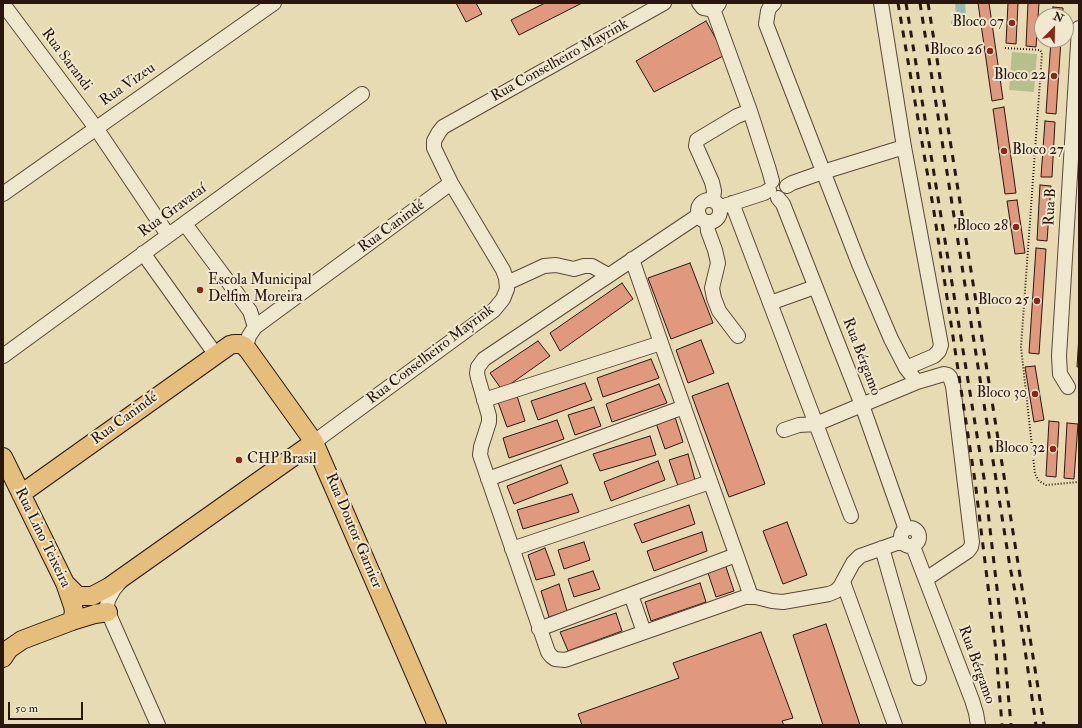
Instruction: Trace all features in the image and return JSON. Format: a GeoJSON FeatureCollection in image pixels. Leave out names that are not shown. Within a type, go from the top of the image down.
{"type":"FeatureCollection","features":[{"type":"Feature","properties":{"kind":"main road"},"geometry":{"type":"LineString","coordinates":[[223,350],[234,344],[240,344],[248,350]]}},
{"type":"Feature","properties":{"kind":"main road","name":"Rua Canindé"},"geometry":{"type":"LineString","coordinates":[[20,494],[223,350]]}},
{"type":"Feature","properties":{"kind":"main road","name":"Rua Doutor Garnier"},"geometry":{"type":"LineString","coordinates":[[248,350],[314,442],[437,725]]}},
{"type":"Feature","properties":{"kind":"main road","name":"Rua Conselheiro Mayrink"},"geometry":{"type":"LineString","coordinates":[[130,572],[314,442]]}},
{"type":"Feature","properties":{"kind":"main road","name":"Rua Lino Teixeira"},"geometry":{"type":"LineString","coordinates":[[3,457],[65,583],[74,606],[72,621]]}},
{"type":"Feature","properties":{"kind":"main road"},"geometry":{"type":"LineString","coordinates":[[65,583],[77,595],[92,596],[109,587],[130,572]]}},
{"type":"Feature","properties":{"kind":"main road"},"geometry":{"type":"LineString","coordinates":[[3,658],[9,649],[22,640],[72,621],[95,614],[108,612]]}},
{"type":"Feature","properties":{"kind":"street","name":"Rua Vizeu"},"geometry":{"type":"LineString","coordinates":[[3,194],[274,3]]}},
{"type":"Feature","properties":{"kind":"street","name":"Rua Conselheiro Mayrink"},"geometry":{"type":"LineString","coordinates":[[314,442],[494,310],[503,299],[507,289],[507,283],[503,270],[451,183],[434,148],[434,141],[439,132],[443,127],[664,3]]}},
{"type":"Feature","properties":{"kind":"street","name":"Rua Bérgamo"},"geometry":{"type":"LineString","coordinates":[[699,3],[708,10],[716,6],[777,188],[862,405],[906,538],[926,579],[972,700],[975,724]]}},
{"type":"Feature","properties":{"kind":"street"},"geometry":{"type":"LineString","coordinates":[[774,3],[768,11],[766,24],[870,291],[891,339],[906,368],[917,382]]}},
{"type":"Feature","properties":{"kind":"street"},"geometry":{"type":"LineString","coordinates":[[881,3],[904,147],[941,345],[940,351],[934,356],[906,368]]}},
{"type":"Feature","properties":{"kind":"street","name":"Rua Sarandi"},"geometry":{"type":"LineString","coordinates":[[3,4],[96,128],[168,235]]}},
{"type":"Feature","properties":{"kind":"street","name":"Rua B"},"geometry":{"type":"LineString","coordinates":[[1068,386],[1060,374],[1059,356],[1079,28]]}},
{"type":"Feature","properties":{"kind":"street","name":"Rua Gravataí"},"geometry":{"type":"LineString","coordinates":[[3,356],[362,94]]}},
{"type":"Feature","properties":{"kind":"street"},"geometry":{"type":"LineString","coordinates":[[750,111],[737,116],[697,140],[696,146],[713,187],[770,303],[851,516]]}},
{"type":"Feature","properties":{"kind":"street"},"geometry":{"type":"LineString","coordinates":[[738,336],[719,311],[714,298],[712,288],[718,263],[708,231],[698,210],[699,205],[703,201],[708,200],[721,203],[777,188],[904,147]]}},
{"type":"Feature","properties":{"kind":"street","name":"Rua Canindé"},"geometry":{"type":"LineString","coordinates":[[261,323],[451,183]]}},
{"type":"Feature","properties":{"kind":"street"},"geometry":{"type":"LineString","coordinates":[[721,203],[718,218],[713,221],[703,218],[632,259],[484,359],[478,367],[477,373],[489,416],[489,422],[479,451],[539,630],[550,656],[555,659],[565,660],[745,597],[751,596],[772,601],[790,602],[829,594],[836,591],[843,582],[856,559],[864,554],[906,538]]}},
{"type":"Feature","properties":{"kind":"street"},"geometry":{"type":"LineString","coordinates":[[185,224],[250,311],[261,323],[249,336],[247,343],[248,350]]}},
{"type":"Feature","properties":{"kind":"street"},"geometry":{"type":"LineString","coordinates":[[144,253],[223,350]]}},
{"type":"Feature","properties":{"kind":"street"},"geometry":{"type":"LineString","coordinates":[[632,259],[751,596]]}},
{"type":"Feature","properties":{"kind":"street"},"geometry":{"type":"LineString","coordinates":[[507,283],[544,266],[556,265],[574,268],[592,266],[608,275]]}},
{"type":"Feature","properties":{"kind":"street"},"geometry":{"type":"LineString","coordinates":[[770,303],[815,287]]}},
{"type":"Feature","properties":{"kind":"street"},"geometry":{"type":"LineString","coordinates":[[484,400],[661,343]]}},
{"type":"Feature","properties":{"kind":"street"},"geometry":{"type":"LineString","coordinates":[[784,430],[799,425],[816,424],[917,382],[944,374],[950,377],[952,381],[972,537],[971,547],[968,551],[926,579]]}},
{"type":"Feature","properties":{"kind":"street"},"geometry":{"type":"LineString","coordinates":[[488,479],[684,407]]}},
{"type":"Feature","properties":{"kind":"street"},"geometry":{"type":"LineString","coordinates":[[512,549],[710,482]]}},
{"type":"Feature","properties":{"kind":"street"},"geometry":{"type":"LineString","coordinates":[[882,548],[919,678]]}},
{"type":"Feature","properties":{"kind":"street"},"geometry":{"type":"LineString","coordinates":[[539,630],[736,555]]}},
{"type":"Feature","properties":{"kind":"street","name":"Rua Conselheiro Mayrink"},"geometry":{"type":"LineString","coordinates":[[108,612],[108,600],[114,589],[130,572]]}},
{"type":"Feature","properties":{"kind":"street"},"geometry":{"type":"LineString","coordinates":[[843,582],[895,725]]}},
{"type":"Feature","properties":{"kind":"street"},"geometry":{"type":"LineString","coordinates":[[631,595],[644,632]]}},
{"type":"Feature","properties":{"kind":"street"},"geometry":{"type":"LineString","coordinates":[[108,612],[158,725]]}},
{"type":"Feature","properties":{"kind":"path"},"geometry":{"type":"LineString","coordinates":[[1005,48],[1040,50],[1042,53],[1021,347],[1035,474],[1038,481],[1046,485],[1079,482]]}},
{"type":"Feature","properties":{"kind":"green space"},"geometry":{"type":"Polygon","coordinates":[[[1012,52],[1037,54],[1034,92],[1009,90],[1012,52]]]}},
{"type":"Feature","properties":{"kind":"building"},"geometry":{"type":"Polygon","coordinates":[[[456,3],[476,3],[482,14],[466,22],[456,3]]]}},
{"type":"Feature","properties":{"kind":"building"},"geometry":{"type":"Polygon","coordinates":[[[545,3],[582,3],[519,35],[511,20],[545,3]]]}},
{"type":"Feature","properties":{"kind":"building","name":"Bloco 26"},"geometry":{"type":"Polygon","coordinates":[[[978,3],[989,3],[1003,99],[992,101],[978,3]]]}},
{"type":"Feature","properties":{"kind":"building","name":"Bloco 07"},"geometry":{"type":"Polygon","coordinates":[[[1008,3],[1018,3],[1016,44],[1006,43],[1008,3]]]}},
{"type":"Feature","properties":{"kind":"building"},"geometry":{"type":"Polygon","coordinates":[[[1028,3],[1039,3],[1039,8],[1034,8],[1034,47],[1026,46],[1028,3]]]}},
{"type":"Feature","properties":{"kind":"building"},"geometry":{"type":"Polygon","coordinates":[[[706,21],[725,55],[654,92],[636,61],[706,21]]]}},
{"type":"Feature","properties":{"kind":"building","name":"Bloco 22"},"geometry":{"type":"Polygon","coordinates":[[[1050,48],[1060,48],[1056,114],[1046,113],[1050,48]]]}},
{"type":"Feature","properties":{"kind":"building","name":"Bloco 27"},"geometry":{"type":"Polygon","coordinates":[[[1004,107],[1016,193],[1005,194],[993,109],[1004,107]]]}},
{"type":"Feature","properties":{"kind":"building"},"geometry":{"type":"Polygon","coordinates":[[[1045,121],[1055,122],[1052,177],[1041,177],[1045,121]]]}},
{"type":"Feature","properties":{"kind":"building"},"geometry":{"type":"Polygon","coordinates":[[[1040,185],[1051,186],[1047,241],[1037,240],[1040,185]]]}},
{"type":"Feature","properties":{"kind":"building","name":"Bloco 28"},"geometry":{"type":"Polygon","coordinates":[[[1017,200],[1025,253],[1015,254],[1007,201],[1017,200]]]}},
{"type":"Feature","properties":{"kind":"building","name":"Bloco 25"},"geometry":{"type":"Polygon","coordinates":[[[1036,248],[1046,249],[1039,354],[1029,353],[1036,248]]]}},
{"type":"Feature","properties":{"kind":"building"},"geometry":{"type":"Polygon","coordinates":[[[690,263],[713,323],[671,339],[648,278],[690,263]]]}},
{"type":"Feature","properties":{"kind":"building"},"geometry":{"type":"Polygon","coordinates":[[[622,283],[633,299],[560,351],[550,333],[622,283]]]}},
{"type":"Feature","properties":{"kind":"building"},"geometry":{"type":"Polygon","coordinates":[[[1079,335],[1079,367],[1077,367],[1079,335]]]}},
{"type":"Feature","properties":{"kind":"building"},"geometry":{"type":"Polygon","coordinates":[[[701,340],[714,373],[688,383],[676,350],[701,340]]]}},
{"type":"Feature","properties":{"kind":"building"},"geometry":{"type":"Polygon","coordinates":[[[538,341],[550,356],[502,390],[490,373],[538,341]]]}},
{"type":"Feature","properties":{"kind":"building"},"geometry":{"type":"Polygon","coordinates":[[[651,359],[659,378],[603,397],[597,378],[651,359]]]}},
{"type":"Feature","properties":{"kind":"building","name":"Bloco 30"},"geometry":{"type":"Polygon","coordinates":[[[1035,366],[1044,420],[1034,422],[1025,367],[1035,366]]]}},
{"type":"Feature","properties":{"kind":"building"},"geometry":{"type":"Polygon","coordinates":[[[585,383],[592,400],[538,420],[531,401],[585,383]]]}},
{"type":"Feature","properties":{"kind":"building"},"geometry":{"type":"Polygon","coordinates":[[[728,383],[765,484],[729,497],[692,396],[728,383]]]}},
{"type":"Feature","properties":{"kind":"building"},"geometry":{"type":"Polygon","coordinates":[[[659,384],[667,403],[612,422],[606,404],[659,384]]]}},
{"type":"Feature","properties":{"kind":"building"},"geometry":{"type":"Polygon","coordinates":[[[517,396],[525,421],[507,427],[498,402],[517,396]]]}},
{"type":"Feature","properties":{"kind":"building"},"geometry":{"type":"Polygon","coordinates":[[[594,407],[601,426],[575,435],[568,415],[594,407]]]}},
{"type":"Feature","properties":{"kind":"building"},"geometry":{"type":"Polygon","coordinates":[[[675,417],[683,442],[665,449],[656,423],[675,417]]]}},
{"type":"Feature","properties":{"kind":"building"},"geometry":{"type":"Polygon","coordinates":[[[557,420],[564,439],[509,458],[503,438],[557,420]]]}},
{"type":"Feature","properties":{"kind":"building","name":"Bloco 32"},"geometry":{"type":"Polygon","coordinates":[[[1049,421],[1059,422],[1056,477],[1046,476],[1049,421]]]}},
{"type":"Feature","properties":{"kind":"building"},"geometry":{"type":"Polygon","coordinates":[[[1067,423],[1078,424],[1074,479],[1064,478],[1067,423]]]}},
{"type":"Feature","properties":{"kind":"building"},"geometry":{"type":"Polygon","coordinates":[[[650,436],[656,455],[600,471],[593,454],[650,436]]]}},
{"type":"Feature","properties":{"kind":"building"},"geometry":{"type":"Polygon","coordinates":[[[688,454],[695,480],[678,486],[669,460],[688,454]]]}},
{"type":"Feature","properties":{"kind":"building"},"geometry":{"type":"Polygon","coordinates":[[[658,461],[665,480],[611,501],[604,482],[658,461]]]}},
{"type":"Feature","properties":{"kind":"building"},"geometry":{"type":"Polygon","coordinates":[[[561,465],[568,483],[514,504],[507,486],[561,465]]]}},
{"type":"Feature","properties":{"kind":"building"},"geometry":{"type":"Polygon","coordinates":[[[572,494],[579,512],[523,529],[517,510],[572,494]]]}},
{"type":"Feature","properties":{"kind":"building"},"geometry":{"type":"Polygon","coordinates":[[[689,505],[695,524],[642,543],[634,524],[689,505]]]}},
{"type":"Feature","properties":{"kind":"building"},"geometry":{"type":"Polygon","coordinates":[[[787,522],[807,575],[783,584],[763,531],[787,522]]]}},
{"type":"Feature","properties":{"kind":"building"},"geometry":{"type":"Polygon","coordinates":[[[702,532],[707,551],[654,571],[647,551],[702,532]]]}},
{"type":"Feature","properties":{"kind":"building"},"geometry":{"type":"Polygon","coordinates":[[[584,542],[590,560],[564,569],[558,550],[584,542]]]}},
{"type":"Feature","properties":{"kind":"building"},"geometry":{"type":"Polygon","coordinates":[[[545,548],[555,575],[536,580],[528,555],[545,548]]]}},
{"type":"Feature","properties":{"kind":"building"},"geometry":{"type":"Polygon","coordinates":[[[725,564],[734,591],[716,597],[707,570],[725,564]]]}},
{"type":"Feature","properties":{"kind":"building"},"geometry":{"type":"Polygon","coordinates":[[[593,571],[600,589],[574,597],[568,579],[593,571]]]}},
{"type":"Feature","properties":{"kind":"building"},"geometry":{"type":"Polygon","coordinates":[[[700,583],[706,602],[651,621],[645,602],[700,583]]]}},
{"type":"Feature","properties":{"kind":"building"},"geometry":{"type":"Polygon","coordinates":[[[559,584],[567,611],[549,617],[541,591],[559,584]]]}},
{"type":"Feature","properties":{"kind":"building"},"geometry":{"type":"Polygon","coordinates":[[[616,613],[622,631],[568,651],[560,632],[616,613]]]}},
{"type":"Feature","properties":{"kind":"building"},"geometry":{"type":"Polygon","coordinates":[[[826,624],[860,725],[823,725],[793,635],[826,624]]]}},
{"type":"Feature","properties":{"kind":"building"},"geometry":{"type":"Polygon","coordinates":[[[761,632],[793,718],[782,721],[784,725],[582,725],[578,714],[679,678],[673,663],[761,632]]]}},
{"type":"Feature","properties":{"kind":"waterway"},"geometry":{"type":"LineString","coordinates":[[956,23],[960,20],[960,3]]}},
{"type":"Feature","properties":{"kind":"railway"},"geometry":{"type":"LineString","coordinates":[[898,3],[934,212],[975,481],[996,651],[1002,725]]}},
{"type":"Feature","properties":{"kind":"railway"},"geometry":{"type":"LineString","coordinates":[[906,3],[984,478],[1004,648],[1011,725]]}},
{"type":"Feature","properties":{"kind":"railway"},"geometry":{"type":"LineString","coordinates":[[920,3],[1010,567],[1023,636],[1036,725]]}},
{"type":"Feature","properties":{"kind":"railway"},"geometry":{"type":"LineString","coordinates":[[928,3],[1044,725]]}},
{"type":"Feature","properties":{"kind":"place","name":"Bloco 07"},"geometry":{"type":"Point","coordinates":[1012,23]}},
{"type":"Feature","properties":{"kind":"place","name":"Bloco 26"},"geometry":{"type":"Point","coordinates":[990,51]}},
{"type":"Feature","properties":{"kind":"place","name":"Bloco 22"},"geometry":{"type":"Point","coordinates":[1054,76]}},
{"type":"Feature","properties":{"kind":"place","name":"Bloco 27"},"geometry":{"type":"Point","coordinates":[1004,151]}},
{"type":"Feature","properties":{"kind":"place","name":"Bloco 28"},"geometry":{"type":"Point","coordinates":[1016,227]}},
{"type":"Feature","properties":{"kind":"place","name":"Escola Municipal Delfim Moreira"},"geometry":{"type":"Point","coordinates":[200,290]}},
{"type":"Feature","properties":{"kind":"place","name":"Bloco 25"},"geometry":{"type":"Point","coordinates":[1037,301]}},
{"type":"Feature","properties":{"kind":"place","name":"Bloco 30"},"geometry":{"type":"Point","coordinates":[1035,394]}},
{"type":"Feature","properties":{"kind":"place","name":"Bloco 32"},"geometry":{"type":"Point","coordinates":[1053,449]}},
{"type":"Feature","properties":{"kind":"place","name":"CHP Brasil"},"geometry":{"type":"Point","coordinates":[239,460]}}]}
